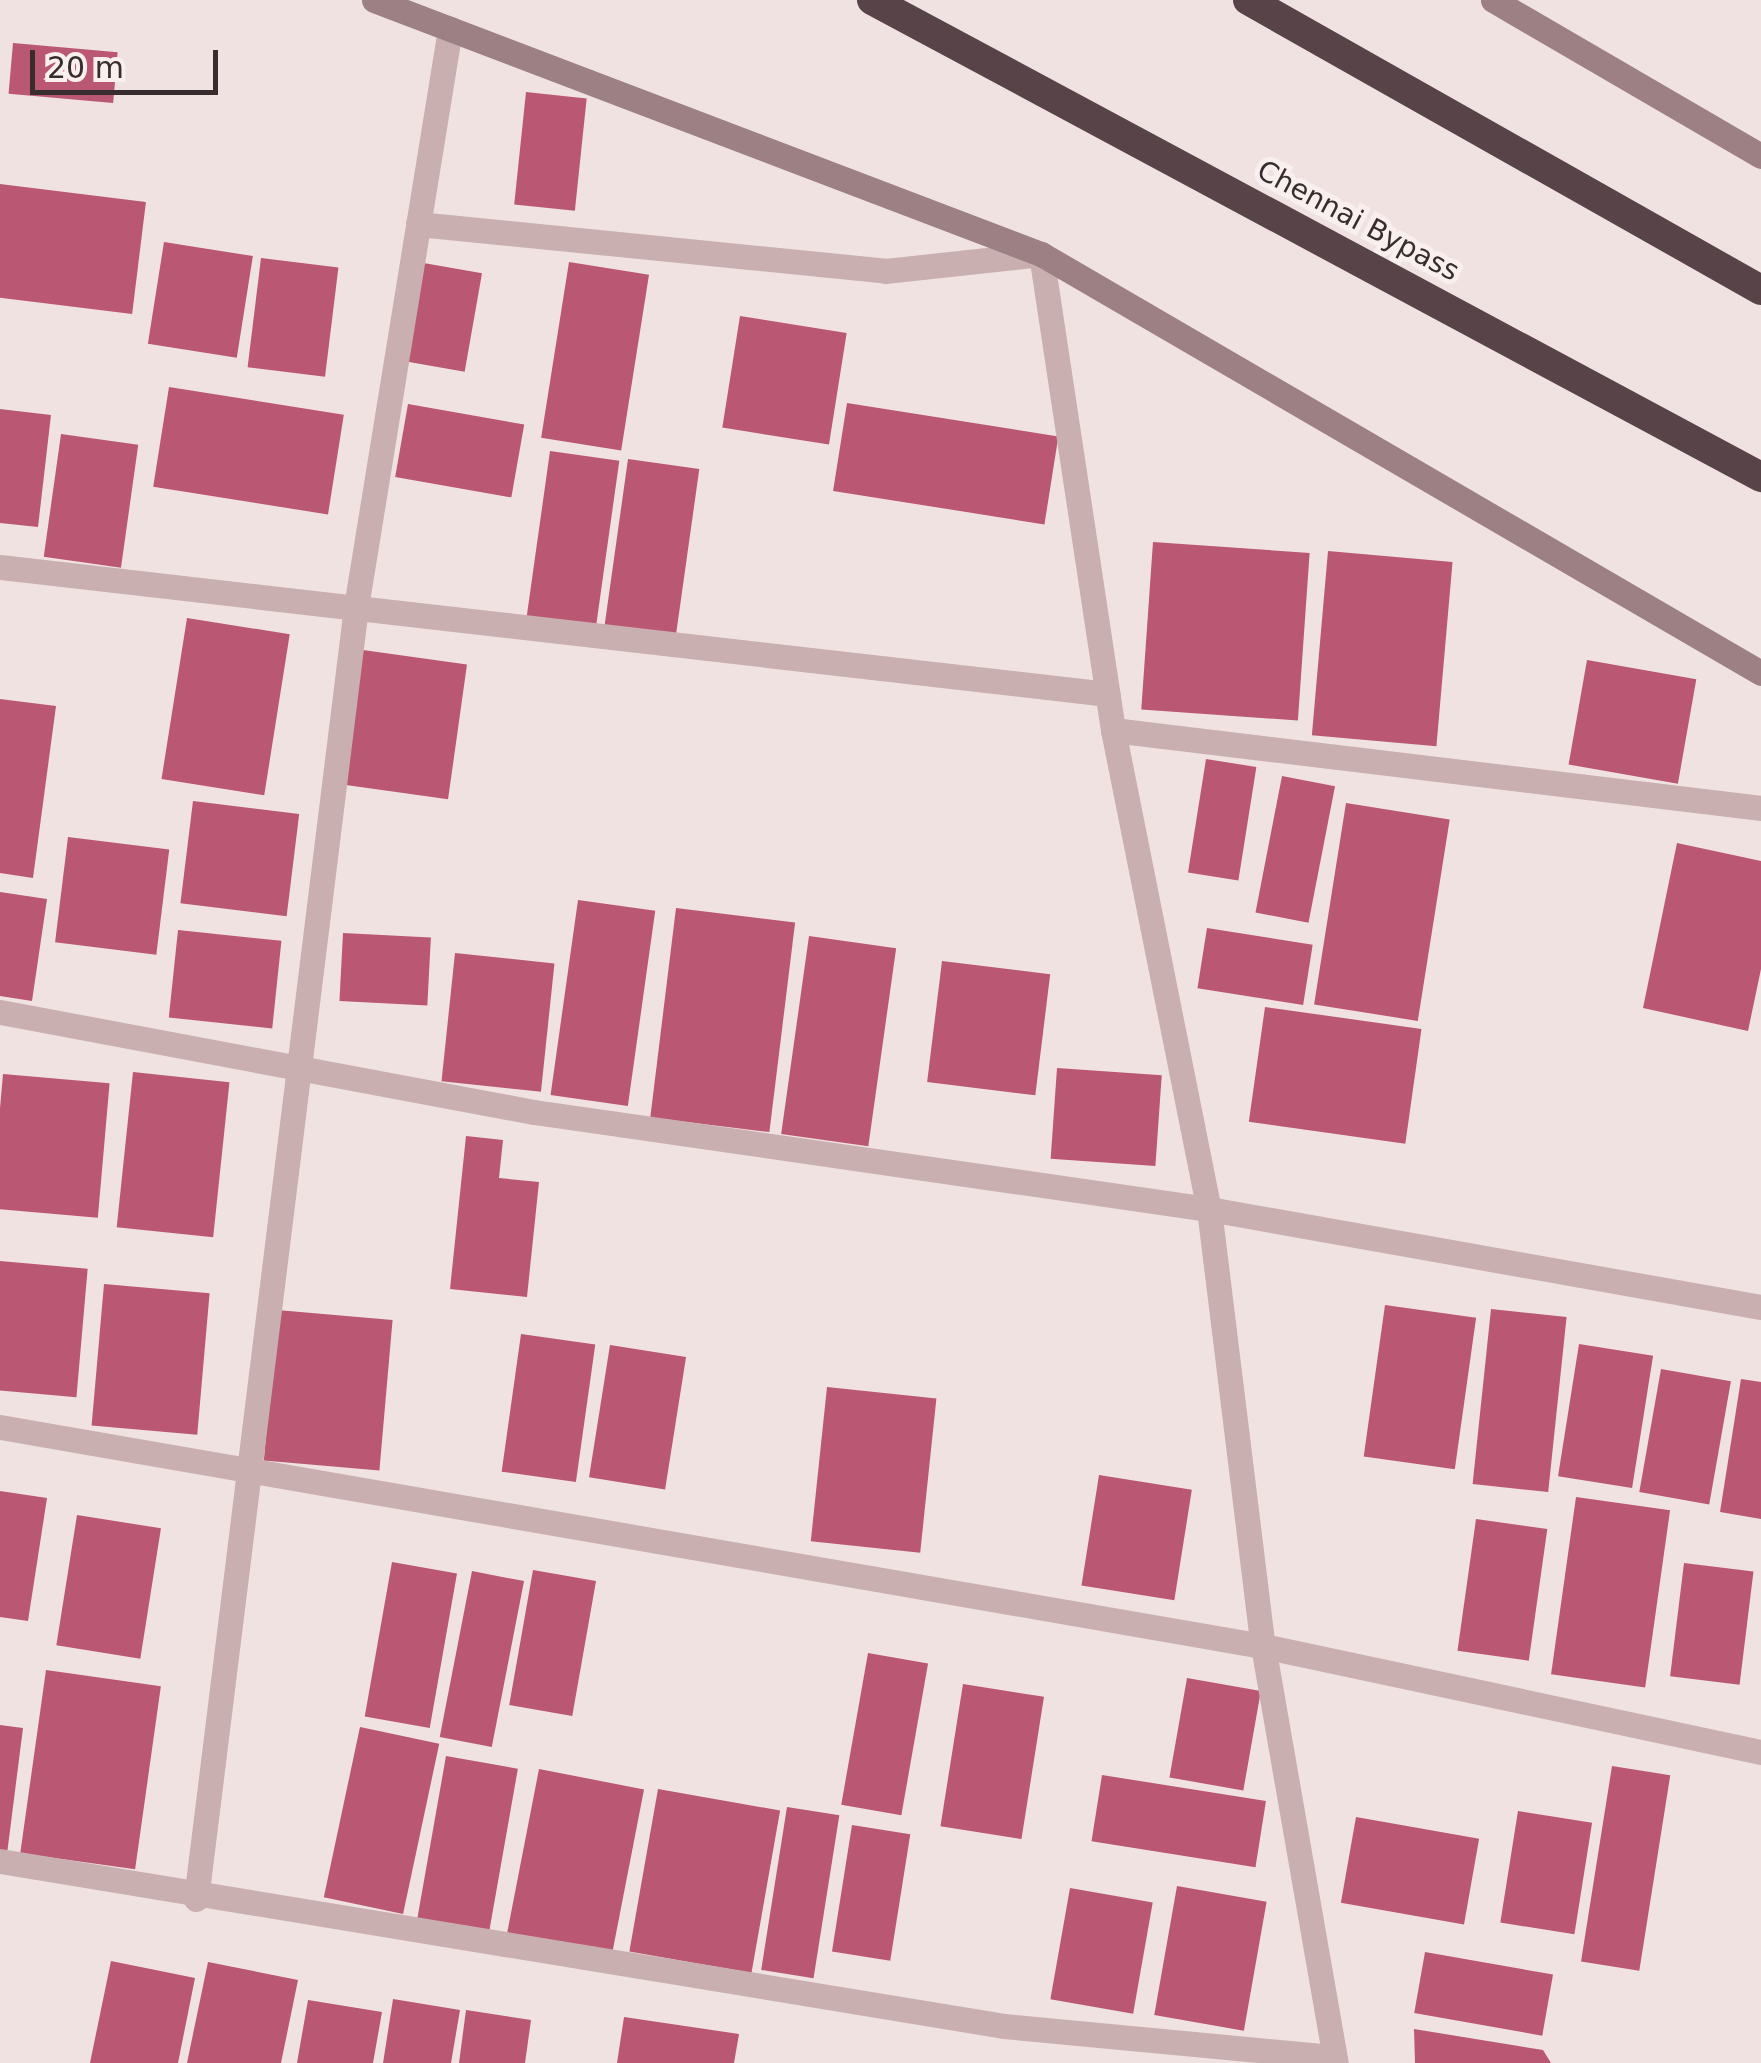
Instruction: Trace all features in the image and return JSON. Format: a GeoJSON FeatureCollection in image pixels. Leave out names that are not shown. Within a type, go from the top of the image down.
{"type":"FeatureCollection","features":[{"type":"Feature","properties":{"kind":"highway","name":"Chennai Bypass"},"geometry":{"type":"LineString","coordinates":[[872,0],[924,23],[1761,476]]}},
{"type":"Feature","properties":{"kind":"highway"},"geometry":{"type":"LineString","coordinates":[[1248,0],[1761,290]]}},
{"type":"Feature","properties":{"kind":"street"},"geometry":{"type":"LineString","coordinates":[[374,0],[1041,254],[1761,674]]}},
{"type":"Feature","properties":{"kind":"street"},"geometry":{"type":"LineString","coordinates":[[1493,0],[1761,156]]}},
{"type":"Feature","properties":{"kind":"street"},"geometry":{"type":"LineString","coordinates":[[196,1899],[303,1063],[356,608],[450,29]]}},
{"type":"Feature","properties":{"kind":"street"},"geometry":{"type":"LineString","coordinates":[[418,224],[886,271],[1041,254]]}},
{"type":"Feature","properties":{"kind":"street"},"geometry":{"type":"LineString","coordinates":[[0,1862],[196,1899],[1004,2026],[1336,2060],[1263,1646],[1210,1209],[1114,730],[1041,254]]}},
{"type":"Feature","properties":{"kind":"street"},"geometry":{"type":"LineString","coordinates":[[0,567],[1108,694]]}},
{"type":"Feature","properties":{"kind":"street"},"geometry":{"type":"LineString","coordinates":[[1114,730],[1761,808]]}},
{"type":"Feature","properties":{"kind":"street"},"geometry":{"type":"LineString","coordinates":[[0,1012],[303,1063],[534,1112],[1210,1209],[1761,1307]]}},
{"type":"Feature","properties":{"kind":"street"},"geometry":{"type":"LineString","coordinates":[[0,1427],[1263,1646],[1761,1752]]}},
{"type":"Feature","properties":{"kind":"building"},"geometry":{"type":"Polygon","coordinates":[[[13,43],[118,52],[113,103],[9,94],[13,43]]]}},
{"type":"Feature","properties":{"kind":"building"},"geometry":{"type":"Polygon","coordinates":[[[526,92],[587,98],[575,211],[514,204],[526,92]]]}},
{"type":"Feature","properties":{"kind":"building"},"geometry":{"type":"Polygon","coordinates":[[[0,184],[146,202],[132,314],[0,298],[0,184]]]}},
{"type":"Feature","properties":{"kind":"building"},"geometry":{"type":"Polygon","coordinates":[[[164,242],[253,256],[237,358],[148,344],[164,242]]]}},
{"type":"Feature","properties":{"kind":"building"},"geometry":{"type":"Polygon","coordinates":[[[261,258],[338,268],[325,377],[248,367],[261,258]]]}},
{"type":"Feature","properties":{"kind":"building"},"geometry":{"type":"Polygon","coordinates":[[[418,262],[482,273],[465,372],[401,360],[418,262]]]}},
{"type":"Feature","properties":{"kind":"building"},"geometry":{"type":"Polygon","coordinates":[[[569,262],[649,275],[621,450],[541,438],[569,262]]]}},
{"type":"Feature","properties":{"kind":"building"},"geometry":{"type":"Polygon","coordinates":[[[740,316],[847,333],[829,445],[722,428],[740,316]]]}},
{"type":"Feature","properties":{"kind":"building"},"geometry":{"type":"Polygon","coordinates":[[[169,387],[344,415],[328,514],[153,487],[169,387]]]}},
{"type":"Feature","properties":{"kind":"building"},"geometry":{"type":"Polygon","coordinates":[[[847,403],[1058,436],[1044,524],[833,491],[847,403]]]}},
{"type":"Feature","properties":{"kind":"building"},"geometry":{"type":"Polygon","coordinates":[[[408,404],[524,424],[511,497],[395,477],[408,404]]]}},
{"type":"Feature","properties":{"kind":"building"},"geometry":{"type":"Polygon","coordinates":[[[0,409],[51,415],[38,527],[0,523],[0,409]]]}},
{"type":"Feature","properties":{"kind":"building"},"geometry":{"type":"Polygon","coordinates":[[[61,434],[138,445],[121,568],[44,557],[61,434]]]}},
{"type":"Feature","properties":{"kind":"building"},"geometry":{"type":"Polygon","coordinates":[[[550,451],[619,461],[596,626],[527,616],[550,451]]]}},
{"type":"Feature","properties":{"kind":"building"},"geometry":{"type":"Polygon","coordinates":[[[628,459],[699,469],[676,638],[604,628],[628,459]]]}},
{"type":"Feature","properties":{"kind":"building"},"geometry":{"type":"Polygon","coordinates":[[[1153,542],[1310,553],[1298,721],[1141,710],[1153,542]]]}},
{"type":"Feature","properties":{"kind":"building"},"geometry":{"type":"Polygon","coordinates":[[[1328,551],[1453,562],[1436,746],[1312,735],[1328,551]]]}},
{"type":"Feature","properties":{"kind":"building"},"geometry":{"type":"Polygon","coordinates":[[[187,618],[290,634],[264,795],[162,779],[187,618]]]}},
{"type":"Feature","properties":{"kind":"building"},"geometry":{"type":"Polygon","coordinates":[[[363,650],[467,665],[448,799],[344,785],[363,650]]]}},
{"type":"Feature","properties":{"kind":"building"},"geometry":{"type":"Polygon","coordinates":[[[1587,660],[1696,679],[1678,784],[1569,764],[1587,660]]]}},
{"type":"Feature","properties":{"kind":"building"},"geometry":{"type":"Polygon","coordinates":[[[0,699],[56,706],[33,878],[0,873],[0,699]]]}},
{"type":"Feature","properties":{"kind":"building"},"geometry":{"type":"Polygon","coordinates":[[[1206,759],[1256,767],[1238,881],[1188,873],[1206,759]]]}},
{"type":"Feature","properties":{"kind":"building"},"geometry":{"type":"Polygon","coordinates":[[[1282,776],[1335,786],[1308,923],[1255,912],[1282,776]]]}},
{"type":"Feature","properties":{"kind":"building"},"geometry":{"type":"Polygon","coordinates":[[[193,801],[299,814],[287,916],[180,903],[193,801]]]}},
{"type":"Feature","properties":{"kind":"building"},"geometry":{"type":"Polygon","coordinates":[[[1346,803],[1450,819],[1418,1021],[1314,1004],[1346,803]]]}},
{"type":"Feature","properties":{"kind":"building"},"geometry":{"type":"Polygon","coordinates":[[[68,837],[169,849],[156,955],[55,942],[68,837]]]}},
{"type":"Feature","properties":{"kind":"building"},"geometry":{"type":"Polygon","coordinates":[[[1677,843],[1761,861],[1761,969],[1748,1031],[1643,1008],[1677,843]]]}},
{"type":"Feature","properties":{"kind":"building"},"geometry":{"type":"Polygon","coordinates":[[[0,892],[47,899],[32,1001],[0,996],[0,892]]]}},
{"type":"Feature","properties":{"kind":"building"},"geometry":{"type":"Polygon","coordinates":[[[578,900],[655,911],[628,1106],[551,1095],[578,900]]]}},
{"type":"Feature","properties":{"kind":"building"},"geometry":{"type":"Polygon","coordinates":[[[676,908],[795,923],[769,1132],[650,1117],[676,908]]]}},
{"type":"Feature","properties":{"kind":"building"},"geometry":{"type":"Polygon","coordinates":[[[1207,928],[1313,945],[1303,1005],[1197,988],[1207,928]]]}},
{"type":"Feature","properties":{"kind":"building"},"geometry":{"type":"Polygon","coordinates":[[[178,930],[281,941],[272,1028],[169,1018],[178,930]]]}},
{"type":"Feature","properties":{"kind":"building"},"geometry":{"type":"Polygon","coordinates":[[[343,933],[431,938],[427,1006],[339,1001],[343,933]]]}},
{"type":"Feature","properties":{"kind":"building"},"geometry":{"type":"Polygon","coordinates":[[[809,936],[896,948],[868,1146],[781,1134],[809,936]]]}},
{"type":"Feature","properties":{"kind":"building"},"geometry":{"type":"Polygon","coordinates":[[[455,953],[554,963],[541,1092],[442,1081],[455,953]]]}},
{"type":"Feature","properties":{"kind":"building"},"geometry":{"type":"Polygon","coordinates":[[[942,961],[1050,974],[1035,1095],[927,1082],[942,961]]]}},
{"type":"Feature","properties":{"kind":"building"},"geometry":{"type":"Polygon","coordinates":[[[1265,1007],[1421,1029],[1405,1144],[1249,1122],[1265,1007]]]}},
{"type":"Feature","properties":{"kind":"building"},"geometry":{"type":"Polygon","coordinates":[[[1057,1068],[1162,1075],[1155,1166],[1051,1159],[1057,1068]]]}},
{"type":"Feature","properties":{"kind":"building"},"geometry":{"type":"Polygon","coordinates":[[[133,1072],[229,1082],[213,1237],[117,1227],[133,1072]]]}},
{"type":"Feature","properties":{"kind":"building"},"geometry":{"type":"Polygon","coordinates":[[[3,1074],[110,1083],[98,1218],[0,1209],[3,1074]]]}},
{"type":"Feature","properties":{"kind":"building"},"geometry":{"type":"Polygon","coordinates":[[[466,1136],[503,1140],[499,1178],[539,1182],[527,1297],[450,1289],[466,1136]]]}},
{"type":"Feature","properties":{"kind":"building"},"geometry":{"type":"Polygon","coordinates":[[[0,1261],[88,1269],[76,1397],[0,1390],[0,1261]]]}},
{"type":"Feature","properties":{"kind":"building"},"geometry":{"type":"Polygon","coordinates":[[[104,1284],[210,1293],[197,1435],[92,1425],[104,1284]]]}},
{"type":"Feature","properties":{"kind":"building"},"geometry":{"type":"Polygon","coordinates":[[[1385,1305],[1476,1318],[1455,1469],[1364,1457],[1385,1305]]]}},
{"type":"Feature","properties":{"kind":"building"},"geometry":{"type":"Polygon","coordinates":[[[1491,1309],[1567,1317],[1548,1492],[1473,1484],[1491,1309]]]}},
{"type":"Feature","properties":{"kind":"building"},"geometry":{"type":"Polygon","coordinates":[[[277,1310],[393,1320],[379,1471],[264,1460],[277,1310]]]}},
{"type":"Feature","properties":{"kind":"building"},"geometry":{"type":"Polygon","coordinates":[[[521,1334],[595,1344],[576,1482],[502,1472],[521,1334]]]}},
{"type":"Feature","properties":{"kind":"building"},"geometry":{"type":"Polygon","coordinates":[[[1579,1344],[1653,1356],[1632,1488],[1558,1476],[1579,1344]]]}},
{"type":"Feature","properties":{"kind":"building"},"geometry":{"type":"Polygon","coordinates":[[[610,1345],[686,1357],[665,1489],[589,1477],[610,1345]]]}},
{"type":"Feature","properties":{"kind":"building"},"geometry":{"type":"Polygon","coordinates":[[[1661,1369],[1731,1381],[1709,1504],[1639,1492],[1661,1369]]]}},
{"type":"Feature","properties":{"kind":"building"},"geometry":{"type":"Polygon","coordinates":[[[1741,1379],[1761,1382],[1761,1519],[1720,1512],[1741,1379]]]}},
{"type":"Feature","properties":{"kind":"building"},"geometry":{"type":"Polygon","coordinates":[[[827,1387],[936,1398],[920,1553],[811,1541],[827,1387]]]}},
{"type":"Feature","properties":{"kind":"building"},"geometry":{"type":"Polygon","coordinates":[[[1099,1475],[1192,1490],[1174,1600],[1081,1586],[1099,1475]]]}},
{"type":"Feature","properties":{"kind":"building"},"geometry":{"type":"Polygon","coordinates":[[[0,1491],[47,1498],[28,1621],[0,1617],[0,1491]]]}},
{"type":"Feature","properties":{"kind":"building"},"geometry":{"type":"Polygon","coordinates":[[[1576,1497],[1670,1510],[1645,1687],[1551,1674],[1576,1497]]]}},
{"type":"Feature","properties":{"kind":"building"},"geometry":{"type":"Polygon","coordinates":[[[77,1515],[161,1528],[140,1659],[56,1645],[77,1515]]]}},
{"type":"Feature","properties":{"kind":"building"},"geometry":{"type":"Polygon","coordinates":[[[1476,1519],[1547,1529],[1529,1661],[1457,1651],[1476,1519]]]}},
{"type":"Feature","properties":{"kind":"building"},"geometry":{"type":"Polygon","coordinates":[[[392,1562],[457,1573],[430,1728],[365,1717],[392,1562]]]}},
{"type":"Feature","properties":{"kind":"building"},"geometry":{"type":"Polygon","coordinates":[[[1684,1563],[1753,1572],[1740,1685],[1670,1676],[1684,1563]]]}},
{"type":"Feature","properties":{"kind":"building"},"geometry":{"type":"Polygon","coordinates":[[[533,1570],[596,1581],[572,1716],[509,1705],[533,1570]]]}},
{"type":"Feature","properties":{"kind":"building"},"geometry":{"type":"Polygon","coordinates":[[[472,1571],[524,1581],[492,1747],[440,1737],[472,1571]]]}},
{"type":"Feature","properties":{"kind":"building"},"geometry":{"type":"Polygon","coordinates":[[[868,1653],[928,1664],[901,1815],[841,1805],[868,1653]]]}},
{"type":"Feature","properties":{"kind":"building"},"geometry":{"type":"Polygon","coordinates":[[[46,1670],[161,1686],[135,1869],[20,1853],[46,1670]]]}},
{"type":"Feature","properties":{"kind":"building"},"geometry":{"type":"Polygon","coordinates":[[[1187,1678],[1261,1691],[1243,1790],[1169,1777],[1187,1678]]]}},
{"type":"Feature","properties":{"kind":"building"},"geometry":{"type":"Polygon","coordinates":[[[963,1684],[1044,1697],[1021,1839],[940,1826],[963,1684]]]}},
{"type":"Feature","properties":{"kind":"building"},"geometry":{"type":"Polygon","coordinates":[[[0,1725],[23,1728],[7,1854],[0,1853],[0,1725]]]}},
{"type":"Feature","properties":{"kind":"building"},"geometry":{"type":"Polygon","coordinates":[[[360,1727],[439,1744],[403,1914],[324,1897],[360,1727]]]}},
{"type":"Feature","properties":{"kind":"building"},"geometry":{"type":"Polygon","coordinates":[[[446,1756],[518,1769],[488,1939],[416,1926],[446,1756]]]}},
{"type":"Feature","properties":{"kind":"building"},"geometry":{"type":"Polygon","coordinates":[[[1612,1766],[1670,1775],[1639,1971],[1581,1962],[1612,1766]]]}},
{"type":"Feature","properties":{"kind":"building"},"geometry":{"type":"Polygon","coordinates":[[[539,1769],[644,1789],[610,1962],[505,1942],[539,1769]]]}},
{"type":"Feature","properties":{"kind":"building"},"geometry":{"type":"Polygon","coordinates":[[[1102,1775],[1266,1801],[1255,1867],[1092,1841],[1102,1775]]]}},
{"type":"Feature","properties":{"kind":"building"},"geometry":{"type":"Polygon","coordinates":[[[658,1789],[780,1811],[751,1973],[629,1951],[658,1789]]]}},
{"type":"Feature","properties":{"kind":"building"},"geometry":{"type":"Polygon","coordinates":[[[787,1807],[839,1815],[814,1978],[761,1970],[787,1807]]]}},
{"type":"Feature","properties":{"kind":"building"},"geometry":{"type":"Polygon","coordinates":[[[1518,1811],[1592,1823],[1574,1934],[1500,1923],[1518,1811]]]}},
{"type":"Feature","properties":{"kind":"building"},"geometry":{"type":"Polygon","coordinates":[[[1356,1817],[1479,1839],[1464,1924],[1341,1903],[1356,1817]]]}},
{"type":"Feature","properties":{"kind":"building"},"geometry":{"type":"Polygon","coordinates":[[[852,1825],[910,1834],[890,1961],[832,1951],[852,1825]]]}},
{"type":"Feature","properties":{"kind":"building"},"geometry":{"type":"Polygon","coordinates":[[[1177,1886],[1267,1902],[1244,2031],[1154,2015],[1177,1886]]]}},
{"type":"Feature","properties":{"kind":"building"},"geometry":{"type":"Polygon","coordinates":[[[1070,1888],[1153,1903],[1133,2014],[1050,1999],[1070,1888]]]}},
{"type":"Feature","properties":{"kind":"building"},"geometry":{"type":"Polygon","coordinates":[[[1425,1952],[1553,1975],[1542,2036],[1414,2013],[1425,1952]]]}},
{"type":"Feature","properties":{"kind":"building"},"geometry":{"type":"Polygon","coordinates":[[[111,1961],[195,1978],[178,2063],[90,2063],[111,1961]]]}},
{"type":"Feature","properties":{"kind":"building"},"geometry":{"type":"Polygon","coordinates":[[[208,1962],[298,1980],[281,2063],[187,2063],[208,1962]]]}},
{"type":"Feature","properties":{"kind":"building"},"geometry":{"type":"Polygon","coordinates":[[[393,1999],[460,2010],[451,2063],[383,2063],[393,1999]]]}},
{"type":"Feature","properties":{"kind":"building"},"geometry":{"type":"Polygon","coordinates":[[[308,2000],[382,2012],[373,2063],[297,2063],[308,2000]]]}},
{"type":"Feature","properties":{"kind":"building"},"geometry":{"type":"Polygon","coordinates":[[[466,2010],[531,2020],[525,2063],[459,2063],[466,2010]]]}},
{"type":"Feature","properties":{"kind":"building"},"geometry":{"type":"Polygon","coordinates":[[[624,2017],[739,2034],[734,2063],[617,2063],[624,2017]]]}},
{"type":"Feature","properties":{"kind":"building"},"geometry":{"type":"Polygon","coordinates":[[[1414,2029],[1543,2050],[1551,2063],[1415,2063],[1414,2029]]]}}]}
